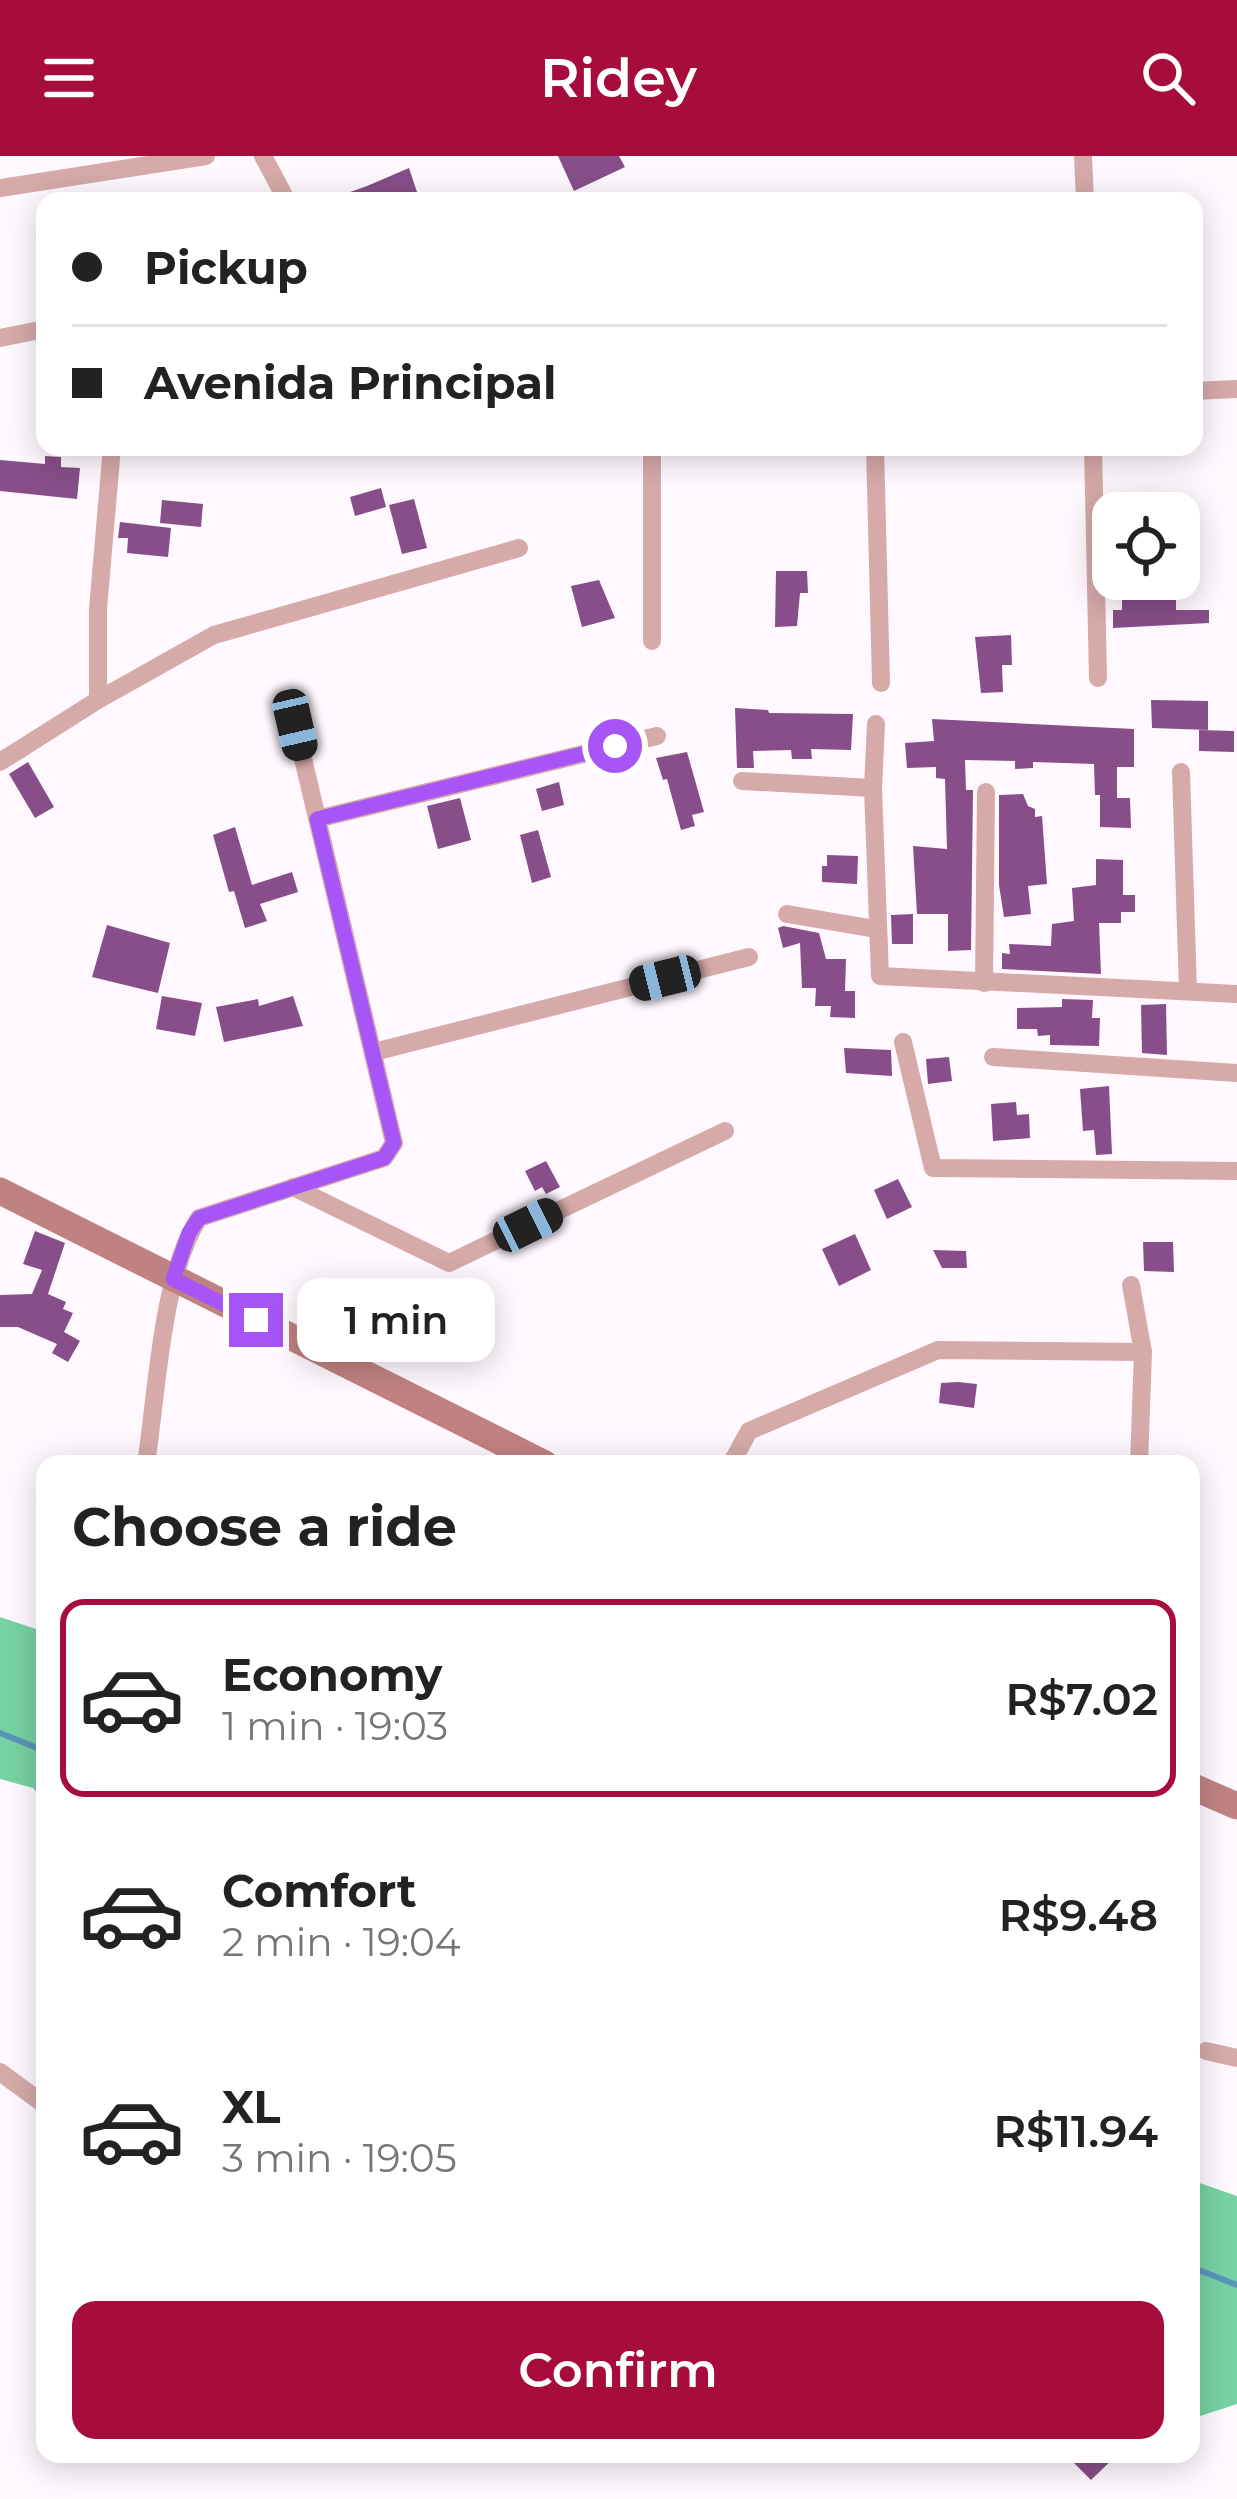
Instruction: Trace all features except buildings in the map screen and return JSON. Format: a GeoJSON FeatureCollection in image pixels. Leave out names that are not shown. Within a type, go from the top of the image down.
{"type":"FeatureCollection","features":[{"type":"Feature","properties":{"kind":"street"},"geometry":{"type":"LineString","coordinates":[[0,188],[206,156]]}},
{"type":"Feature","properties":{"kind":"street"},"geometry":{"type":"LineString","coordinates":[[262,156],[282,192]]}},
{"type":"Feature","properties":{"kind":"street"},"geometry":{"type":"LineString","coordinates":[[1084,156],[1085,192]]}},
{"type":"Feature","properties":{"kind":"street"},"geometry":{"type":"LineString","coordinates":[[0,338],[36,331]]}},
{"type":"Feature","properties":{"kind":"street"},"geometry":{"type":"LineString","coordinates":[[1203,391],[1237,389]]}},
{"type":"Feature","properties":{"kind":"street"},"geometry":{"type":"LineString","coordinates":[[98,700],[98,609],[111,456]]}},
{"type":"Feature","properties":{"kind":"street"},"geometry":{"type":"LineString","coordinates":[[652,456],[652,641]]}},
{"type":"Feature","properties":{"kind":"street"},"geometry":{"type":"LineString","coordinates":[[874,456],[880,683]]}},
{"type":"Feature","properties":{"kind":"street"},"geometry":{"type":"LineString","coordinates":[[1093,456],[1098,677]]}},
{"type":"Feature","properties":{"kind":"street"},"geometry":{"type":"LineString","coordinates":[[0,762],[214,635],[519,548]]}},
{"type":"Feature","properties":{"kind":"street"},"geometry":{"type":"LineString","coordinates":[[876,724],[873,788],[880,976],[1237,994]]}},
{"type":"Feature","properties":{"kind":"street"},"geometry":{"type":"LineString","coordinates":[[147,1455],[173,1279],[199,1218],[384,1158],[394,1143],[295,725]]}},
{"type":"Feature","properties":{"kind":"street"},"geometry":{"type":"LineString","coordinates":[[317,819],[657,736]]}},
{"type":"Feature","properties":{"kind":"street"},"geometry":{"type":"LineString","coordinates":[[1181,772],[1188,992]]}},
{"type":"Feature","properties":{"kind":"street"},"geometry":{"type":"LineString","coordinates":[[742,781],[873,788]]}},
{"type":"Feature","properties":{"kind":"street"},"geometry":{"type":"LineString","coordinates":[[984,982],[986,792]]}},
{"type":"Feature","properties":{"kind":"street"},"geometry":{"type":"LineString","coordinates":[[787,914],[876,929]]}},
{"type":"Feature","properties":{"kind":"street"},"geometry":{"type":"LineString","coordinates":[[374,1052],[748,957]]}},
{"type":"Feature","properties":{"kind":"street"},"geometry":{"type":"LineString","coordinates":[[903,1042],[933,1168],[1237,1171]]}},
{"type":"Feature","properties":{"kind":"street"},"geometry":{"type":"LineString","coordinates":[[993,1058],[1237,1073]]}},
{"type":"Feature","properties":{"kind":"street"},"geometry":{"type":"LineString","coordinates":[[292,1187],[449,1263],[725,1131]]}},
{"type":"Feature","properties":{"kind":"street"},"geometry":{"type":"LineString","coordinates":[[0,1191],[527,1455]]}},
{"type":"Feature","properties":{"kind":"street"},"geometry":{"type":"LineString","coordinates":[[1131,1285],[1143,1352],[1139,1455]]}},
{"type":"Feature","properties":{"kind":"street"},"geometry":{"type":"LineString","coordinates":[[736,1455],[748,1431],[938,1350],[1143,1352]]}},
{"type":"Feature","properties":{"kind":"street"},"geometry":{"type":"LineString","coordinates":[[1200,1790],[1237,1806]]}},
{"type":"Feature","properties":{"kind":"street"},"geometry":{"type":"LineString","coordinates":[[1206,2051],[1237,2058]]}},
{"type":"Feature","properties":{"kind":"street"},"geometry":{"type":"LineString","coordinates":[[0,2072],[36,2098]]}},
{"type":"Feature","properties":{"kind":"green space"},"geometry":{"type":"Polygon","coordinates":[[[0,1617],[36,1629],[36,1792],[0,1779],[0,1617]]]}},
{"type":"Feature","properties":{"kind":"green space"},"geometry":{"type":"Polygon","coordinates":[[[1200,2183],[1237,2196],[1237,2404],[1200,2416],[1200,2183]]]}},
{"type":"Feature","properties":{"kind":"waterway"},"geometry":{"type":"LineString","coordinates":[[0,1733],[36,1747]]}},
{"type":"Feature","properties":{"kind":"waterway"},"geometry":{"type":"LineString","coordinates":[[1200,2271],[1237,2285]]}},
{"type":"Feature","properties":{"kind":"route"},"geometry":{"type":"LineString","coordinates":[[256,1320],[173,1279],[199,1218],[384,1158],[394,1143],[317,819],[615,746]]}}]}
